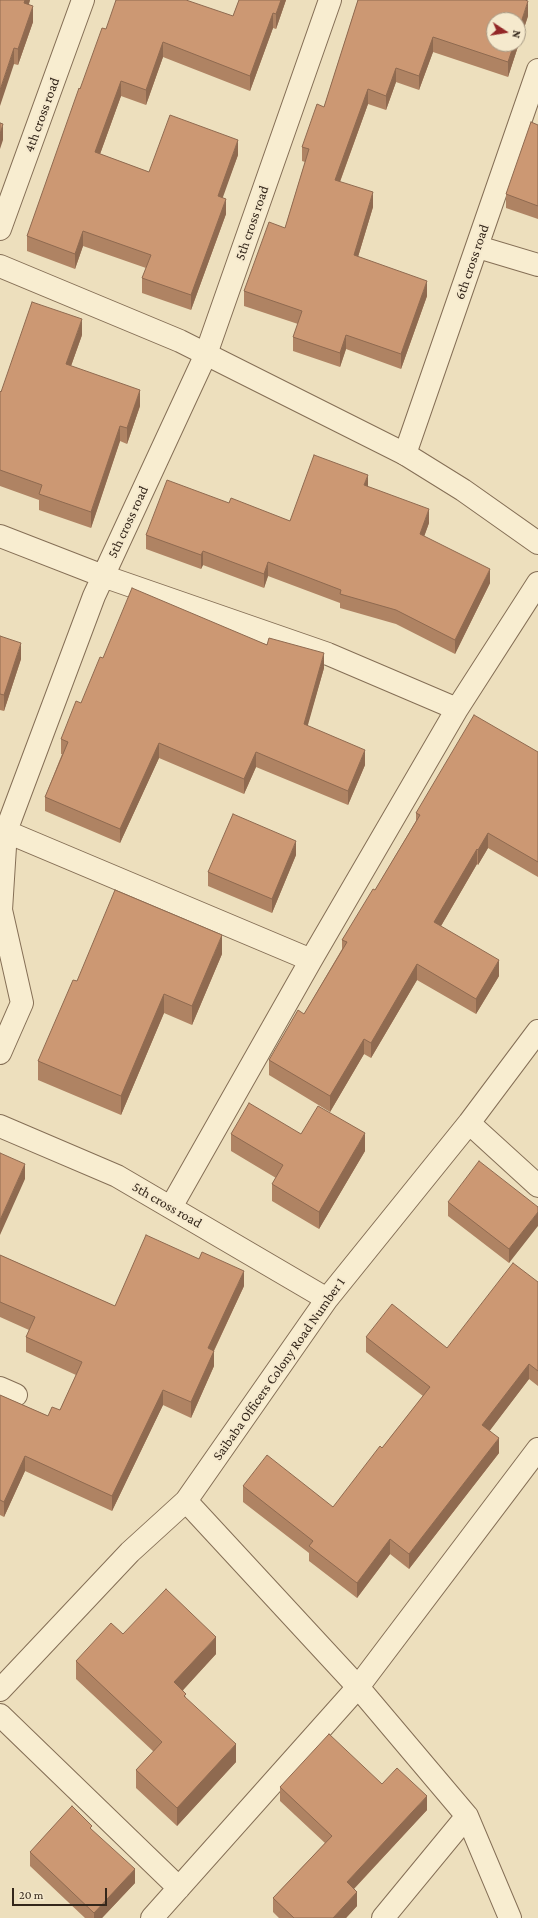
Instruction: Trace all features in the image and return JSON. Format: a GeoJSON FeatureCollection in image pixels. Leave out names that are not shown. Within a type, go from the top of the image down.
{"type":"FeatureCollection","features":[{"type":"Feature","properties":{"kind":"street","name":"4th cross road"},"geometry":{"type":"LineString","coordinates":[[0,229],[83,0]]}},
{"type":"Feature","properties":{"kind":"street","name":"5th cross road"},"geometry":{"type":"LineString","coordinates":[[0,1053],[22,1003],[1,910],[3,830],[94,596],[206,354],[330,0]]}},
{"type":"Feature","properties":{"kind":"street","name":"6th cross road"},"geometry":{"type":"LineString","coordinates":[[405,454],[478,247],[538,70]]}},
{"type":"Feature","properties":{"kind":"street"},"geometry":{"type":"LineString","coordinates":[[478,247],[538,265]]}},
{"type":"Feature","properties":{"kind":"street"},"geometry":{"type":"LineString","coordinates":[[0,266],[180,340],[405,454],[463,490],[538,544]]}},
{"type":"Feature","properties":{"kind":"street"},"geometry":{"type":"LineString","coordinates":[[0,536],[103,576],[328,654],[457,709]]}},
{"type":"Feature","properties":{"kind":"street"},"geometry":{"type":"LineString","coordinates":[[171,1207],[311,960],[457,709],[538,583]]}},
{"type":"Feature","properties":{"kind":"street"},"geometry":{"type":"LineString","coordinates":[[3,830],[311,960]]}},
{"type":"Feature","properties":{"kind":"street","name":"Saibaba Officers Colony Road Number 1"},"geometry":{"type":"LineString","coordinates":[[0,1690],[130,1552],[186,1502],[327,1299],[469,1122],[538,1030]]}},
{"type":"Feature","properties":{"kind":"street"},"geometry":{"type":"LineString","coordinates":[[469,1122],[538,1186]]}},
{"type":"Feature","properties":{"kind":"street","name":"5th cross road"},"geometry":{"type":"LineString","coordinates":[[0,1126],[116,1176],[327,1299]]}},
{"type":"Feature","properties":{"kind":"street"},"geometry":{"type":"LineString","coordinates":[[152,1918],[358,1688],[538,1449]]}},
{"type":"Feature","properties":{"kind":"street"},"geometry":{"type":"LineString","coordinates":[[186,1502],[358,1688],[468,1816],[510,1918]]}},
{"type":"Feature","properties":{"kind":"street"},"geometry":{"type":"LineString","coordinates":[[0,1715],[179,1888]]}},
{"type":"Feature","properties":{"kind":"street"},"geometry":{"type":"LineString","coordinates":[[383,1918],[468,1816]]}},
{"type":"Feature","properties":{"kind":"building"},"geometry":{"type":"Polygon","coordinates":[[[0,0],[25,0],[24,3],[33,6],[18,49],[14,48],[0,90],[0,0]]]}},
{"type":"Feature","properties":{"kind":"building"},"geometry":{"type":"Polygon","coordinates":[[[116,0],[186,0],[233,16],[239,0],[281,0],[276,14],[273,13],[250,76],[163,42],[146,90],[121,81],[95,152],[149,172],[170,115],[238,140],[218,196],[226,199],[191,295],[142,278],[151,255],[83,231],[75,254],[27,236],[79,88],[80,89],[102,28],[106,29],[116,0]]]}},
{"type":"Feature","properties":{"kind":"building"},"geometry":{"type":"Polygon","coordinates":[[[358,0],[528,1],[524,12],[486,12],[486,52],[511,52],[508,62],[433,37],[419,76],[396,68],[386,96],[368,89],[335,180],[373,192],[354,255],[427,281],[401,354],[346,335],[340,353],[293,337],[302,311],[244,291],[269,222],[285,228],[309,149],[302,147],[317,104],[324,107],[358,0]]]}},
{"type":"Feature","properties":{"kind":"building"},"geometry":{"type":"Polygon","coordinates":[[[531,122],[538,125],[538,206],[506,194],[531,122]]]}},
{"type":"Feature","properties":{"kind":"building"},"geometry":{"type":"Polygon","coordinates":[[[0,123],[3,124],[0,134],[0,123]]]}},
{"type":"Feature","properties":{"kind":"building"},"geometry":{"type":"Polygon","coordinates":[[[32,302],[82,319],[66,364],[140,390],[127,428],[120,426],[91,512],[39,494],[42,485],[0,470],[0,391],[1,392],[32,302]]]}},
{"type":"Feature","properties":{"kind":"building"},"geometry":{"type":"Polygon","coordinates":[[[314,455],[368,475],[364,485],[429,509],[420,534],[490,569],[455,640],[396,610],[340,594],[341,590],[268,562],[264,574],[203,551],[201,555],[146,535],[167,480],[229,503],[231,498],[290,521],[314,455]]]}},
{"type":"Feature","properties":{"kind":"building"},"geometry":{"type":"Polygon","coordinates":[[[132,588],[267,645],[269,638],[324,653],[304,724],[365,750],[348,791],[256,752],[244,779],[159,743],[120,829],[45,797],[68,742],[61,739],[76,701],[81,703],[100,657],[103,658],[132,588]]]}},
{"type":"Feature","properties":{"kind":"building"},"geometry":{"type":"Polygon","coordinates":[[[0,636],[21,643],[4,695],[0,694],[0,636]]]}},
{"type":"Feature","properties":{"kind":"building"},"geometry":{"type":"Polygon","coordinates":[[[474,715],[538,752],[538,862],[488,833],[434,922],[499,960],[476,999],[417,964],[371,1043],[364,1039],[330,1096],[269,1060],[298,1010],[304,1014],[347,942],[342,940],[373,889],[375,890],[420,815],[416,813],[474,715]]]}},
{"type":"Feature","properties":{"kind":"building"},"geometry":{"type":"Polygon","coordinates":[[[233,814],[296,841],[272,899],[208,872],[233,814]]]}},
{"type":"Feature","properties":{"kind":"building"},"geometry":{"type":"Polygon","coordinates":[[[115,890],[222,935],[192,1006],[164,994],[121,1096],[38,1061],[73,980],[77,981],[115,890]]]}},
{"type":"Feature","properties":{"kind":"building"},"geometry":{"type":"Polygon","coordinates":[[[249,1103],[301,1134],[318,1106],[365,1133],[319,1212],[272,1184],[283,1165],[231,1134],[249,1103]]]}},
{"type":"Feature","properties":{"kind":"building"},"geometry":{"type":"Polygon","coordinates":[[[0,1153],[25,1164],[0,1220],[0,1153]]]}},
{"type":"Feature","properties":{"kind":"building"},"geometry":{"type":"Polygon","coordinates":[[[479,1161],[538,1207],[538,1212],[509,1249],[448,1202],[479,1161]]]}},
{"type":"Feature","properties":{"kind":"building"},"geometry":{"type":"Polygon","coordinates":[[[146,1235],[199,1259],[202,1252],[244,1271],[208,1348],[214,1351],[191,1402],[163,1390],[112,1496],[25,1456],[4,1502],[0,1500],[0,1395],[48,1416],[52,1407],[60,1410],[82,1362],[26,1337],[35,1317],[0,1302],[0,1255],[115,1306],[146,1235]]]}},
{"type":"Feature","properties":{"kind":"building"},"geometry":{"type":"Polygon","coordinates":[[[513,1263],[538,1282],[538,1371],[529,1364],[482,1425],[499,1438],[409,1554],[390,1539],[357,1583],[309,1546],[313,1541],[243,1486],[267,1455],[333,1507],[380,1446],[382,1448],[430,1387],[366,1337],[392,1304],[447,1348],[513,1263]]]}},
{"type":"Feature","properties":{"kind":"building"},"geometry":{"type":"Polygon","coordinates":[[[166,1589],[216,1637],[174,1682],[186,1694],[184,1696],[236,1744],[177,1808],[136,1770],[162,1742],[76,1661],[111,1623],[123,1634],[166,1589]]]}},
{"type":"Feature","properties":{"kind":"building"},"geometry":{"type":"Polygon","coordinates":[[[329,1734],[382,1784],[397,1768],[427,1796],[347,1882],[357,1892],[333,1918],[294,1918],[273,1898],[332,1836],[280,1787],[329,1734]]]}},
{"type":"Feature","properties":{"kind":"building"},"geometry":{"type":"Polygon","coordinates":[[[72,1806],[92,1826],[90,1828],[135,1869],[94,1913],[30,1852],[72,1806]]]}}]}
